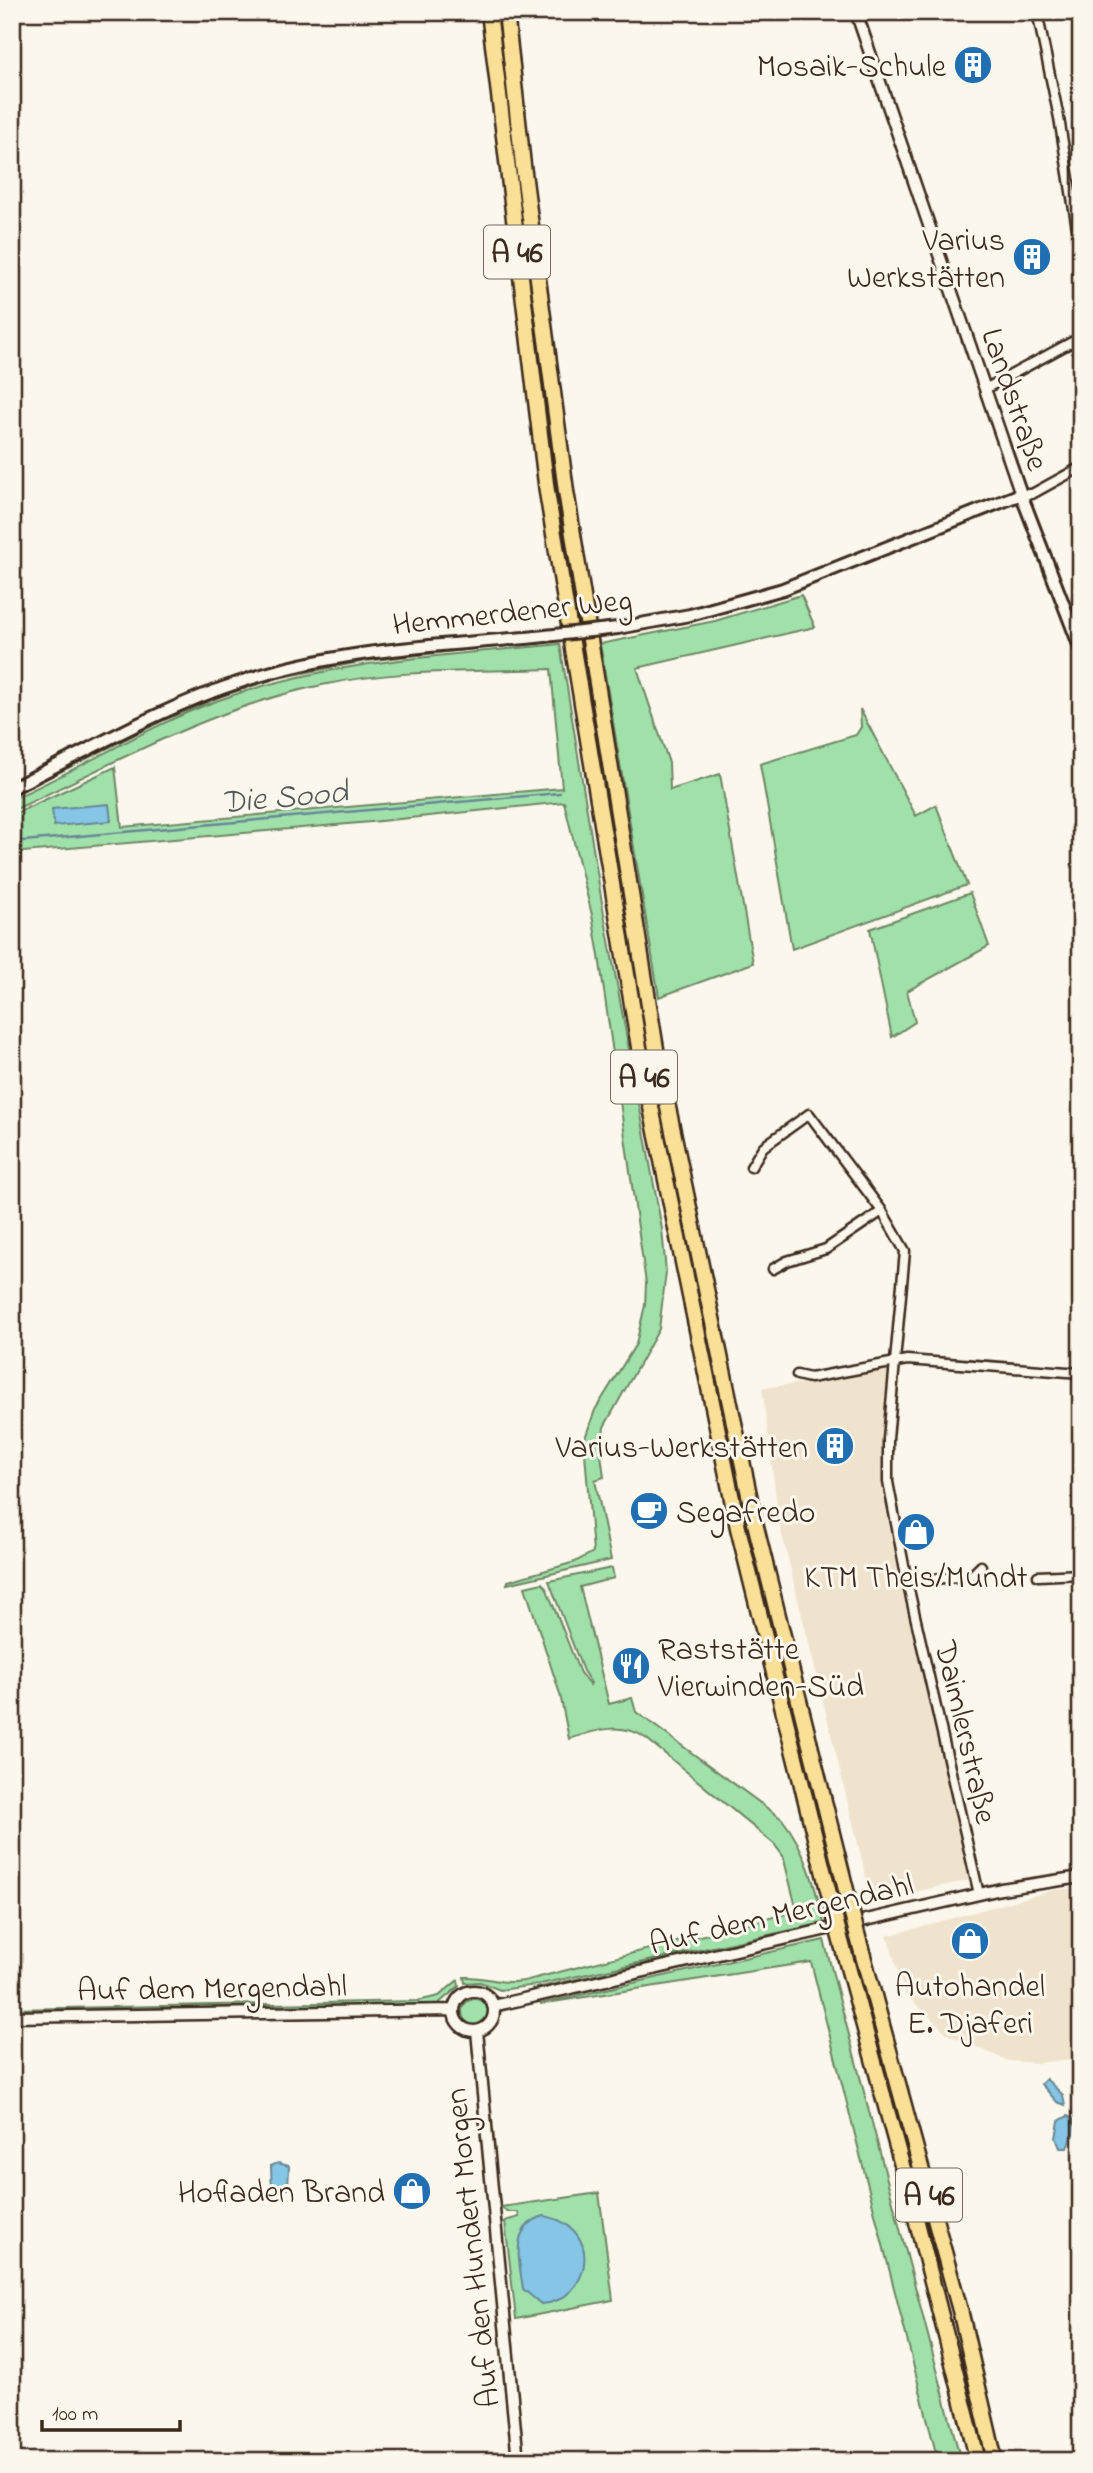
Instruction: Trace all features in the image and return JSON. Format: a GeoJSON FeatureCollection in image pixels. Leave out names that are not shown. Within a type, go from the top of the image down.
{"type":"FeatureCollection","features":[{"type":"Feature","properties":{"kind":"highway","name":"A 46"},"geometry":{"type":"LineString","coordinates":[[489,12],[547,492],[641,1059],[738,1528],[839,1934],[913,2204],[978,2461]]}},
{"type":"Feature","properties":{"kind":"highway","name":"A 46"},"geometry":{"type":"LineString","coordinates":[[506,12],[523,165],[566,491],[657,1055],[752,1510],[856,1930],[961,2314],[995,2461]]}},
{"type":"Feature","properties":{"kind":"main road","name":"Hemmerdener Weg"},"geometry":{"type":"LineString","coordinates":[[12,788],[172,708],[271,672],[382,651],[618,628],[690,615],[783,589],[1021,494]]}},
{"type":"Feature","properties":{"kind":"main road","name":"Landstraße"},"geometry":{"type":"LineString","coordinates":[[1021,494],[1081,650]]}},
{"type":"Feature","properties":{"kind":"street","name":"Landstraße"},"geometry":{"type":"LineString","coordinates":[[856,12],[1021,494]]}},
{"type":"Feature","properties":{"kind":"street"},"geometry":{"type":"LineString","coordinates":[[1037,12],[1061,131],[1081,253]]}},
{"type":"Feature","properties":{"kind":"street"},"geometry":{"type":"LineString","coordinates":[[985,390],[1081,337]]}},
{"type":"Feature","properties":{"kind":"street"},"geometry":{"type":"LineString","coordinates":[[1021,494],[1032,494],[1081,467]]}},
{"type":"Feature","properties":{"kind":"street","name":"Daimlerstraße"},"geometry":{"type":"LineString","coordinates":[[751,1167],[763,1147],[809,1114],[882,1211],[900,1238],[906,1255],[887,1471],[907,1581],[979,1894]]}},
{"type":"Feature","properties":{"kind":"street"},"geometry":{"type":"LineString","coordinates":[[773,1269],[787,1261],[821,1252],[882,1211]]}},
{"type":"Feature","properties":{"kind":"street"},"geometry":{"type":"LineString","coordinates":[[797,1375],[810,1378],[897,1362],[1081,1373]]}},
{"type":"Feature","properties":{"kind":"street"},"geometry":{"type":"LineString","coordinates":[[907,1581],[971,1576],[981,1566]]}},
{"type":"Feature","properties":{"kind":"street"},"geometry":{"type":"LineString","coordinates":[[1038,1576],[1081,1574]]}},
{"type":"Feature","properties":{"kind":"street","name":"Auf dem Mergendahl"},"geometry":{"type":"LineString","coordinates":[[493,2006],[979,1894],[1081,1877]]}},
{"type":"Feature","properties":{"kind":"street"},"geometry":{"type":"LineString","coordinates":[[470,1991],[482,1992],[493,2006],[488,2024],[477,2031],[461,2026],[454,2010],[459,1998],[470,1991]]}},
{"type":"Feature","properties":{"kind":"street","name":"Auf dem Mergendahl"},"geometry":{"type":"LineString","coordinates":[[12,2017],[454,2010]]}},
{"type":"Feature","properties":{"kind":"street","name":"Auf den Hundert Morgen"},"geometry":{"type":"LineString","coordinates":[[477,2031],[518,2461]]}},
{"type":"Feature","properties":{"kind":"shaded area"},"geometry":{"type":"Polygon","coordinates":[[[890,1367],[882,1437],[882,1481],[887,1517],[970,1880],[872,1901],[779,1522],[762,1388],[890,1367]]]}},
{"type":"Feature","properties":{"kind":"shaded area"},"geometry":{"type":"Polygon","coordinates":[[[1081,1888],[1081,2058],[1038,2063],[1008,2061],[949,2035],[905,1994],[887,1936],[1054,1890],[1081,1888]]]}},
{"type":"Feature","properties":{"kind":"green space"},"geometry":{"type":"Polygon","coordinates":[[[801,595],[815,627],[637,668],[669,763],[670,790],[720,774],[753,963],[659,997],[600,644],[715,621],[801,595]]]}},
{"type":"Feature","properties":{"kind":"green space"},"geometry":{"type":"Polygon","coordinates":[[[546,641],[366,661],[278,678],[219,697],[164,720],[12,796],[12,793],[143,727],[244,685],[312,667],[378,656],[546,641]]]}},
{"type":"Feature","properties":{"kind":"green space"},"geometry":{"type":"Polygon","coordinates":[[[560,644],[602,903],[662,1229],[666,1272],[659,1329],[604,1427],[601,1454],[604,1477],[595,1480],[611,1560],[507,1584],[508,1581],[575,1562],[593,1552],[584,1441],[595,1410],[636,1344],[645,1305],[646,1283],[599,956],[592,915],[564,802],[371,822],[12,853],[12,815],[115,767],[122,827],[562,788],[551,669],[378,676],[322,685],[281,695],[202,722],[12,811],[12,799],[192,710],[261,687],[345,668],[431,656],[560,644]]]}},
{"type":"Feature","properties":{"kind":"green space"},"geometry":{"type":"Polygon","coordinates":[[[860,709],[916,816],[936,805],[967,885],[792,949],[760,764],[856,735],[861,727],[860,709]]]}},
{"type":"Feature","properties":{"kind":"green space"},"geometry":{"type":"Polygon","coordinates":[[[970,893],[989,946],[907,991],[915,1022],[892,1037],[870,929],[970,893]]]}},
{"type":"Feature","properties":{"kind":"green space"},"geometry":{"type":"Polygon","coordinates":[[[612,1568],[614,1578],[580,1587],[609,1704],[632,1698],[636,1712],[782,1819],[803,1855],[824,1923],[536,1985],[500,1990],[480,1982],[465,1983],[464,1977],[507,1982],[524,1981],[797,1911],[783,1856],[774,1844],[647,1739],[628,1730],[609,1729],[569,1739],[560,1694],[525,1587],[542,1583],[546,1587],[580,1673],[590,1685],[549,1581],[612,1568]]]}},
{"type":"Feature","properties":{"kind":"green space"},"geometry":{"type":"Polygon","coordinates":[[[803,1929],[533,1991],[532,1989],[771,1935],[803,1929]]]}},
{"type":"Feature","properties":{"kind":"green space"},"geometry":{"type":"Polygon","coordinates":[[[824,1940],[961,2461],[938,2461],[811,1962],[540,2004],[824,1940]]]}},
{"type":"Feature","properties":{"kind":"green space"},"geometry":{"type":"Polygon","coordinates":[[[458,1980],[459,1986],[438,2004],[12,2013],[12,2009],[417,2001],[439,1996],[458,1980]]]}},
{"type":"Feature","properties":{"kind":"green space"},"geometry":{"type":"Polygon","coordinates":[[[475,1999],[484,2003],[488,2012],[484,2021],[475,2025],[466,2021],[462,2012],[466,2003],[475,1999]]]}},
{"type":"Feature","properties":{"kind":"green space"},"geometry":{"type":"Polygon","coordinates":[[[599,2193],[613,2300],[516,2319],[505,2221],[519,2217],[518,2212],[507,2212],[501,2207],[599,2193]]]}},
{"type":"Feature","properties":{"kind":"water"},"geometry":{"type":"Polygon","coordinates":[[[109,804],[111,821],[54,826],[52,809],[109,804]]]}},
{"type":"Feature","properties":{"kind":"water"},"geometry":{"type":"Polygon","coordinates":[[[1046,2079],[1063,2095],[1065,2105],[1057,2102],[1041,2084],[1046,2079]]]}},
{"type":"Feature","properties":{"kind":"water"},"geometry":{"type":"Polygon","coordinates":[[[1068,2116],[1074,2120],[1073,2134],[1067,2148],[1060,2148],[1056,2138],[1059,2121],[1068,2116]]]}},
{"type":"Feature","properties":{"kind":"water"},"geometry":{"type":"Polygon","coordinates":[[[278,2163],[289,2166],[288,2189],[272,2192],[271,2166],[278,2163]]]}},
{"type":"Feature","properties":{"kind":"water"},"geometry":{"type":"Polygon","coordinates":[[[544,2216],[564,2223],[577,2234],[583,2248],[584,2263],[580,2278],[571,2291],[558,2300],[541,2304],[523,2289],[519,2245],[525,2228],[544,2216]]]}},
{"type":"Feature","properties":{"kind":"waterway","name":"Die Sood"},"geometry":{"type":"LineString","coordinates":[[12,842],[560,793]]}},
{"type":"Feature","properties":{"kind":"place","name":"Mosaik-Schule"},"geometry":{"type":"Point","coordinates":[973,65]}},
{"type":"Feature","properties":{"kind":"place","name":"Varius Werkstätten"},"geometry":{"type":"Point","coordinates":[1032,257]}},
{"type":"Feature","properties":{"kind":"place","name":"Varius-Werkstätten"},"geometry":{"type":"Point","coordinates":[835,1446]}},
{"type":"Feature","properties":{"kind":"place","name":"Segafredo"},"geometry":{"type":"Point","coordinates":[649,1511]}},
{"type":"Feature","properties":{"kind":"place","name":"KTM Theis/Mundt"},"geometry":{"type":"Point","coordinates":[916,1532]}},
{"type":"Feature","properties":{"kind":"place","name":"Raststätte Vierwinden-Süd"},"geometry":{"type":"Point","coordinates":[631,1666]}},
{"type":"Feature","properties":{"kind":"place","name":"Autohandel E. Djaferi"},"geometry":{"type":"Point","coordinates":[970,1941]}},
{"type":"Feature","properties":{"kind":"place","name":"Hofladen Brand"},"geometry":{"type":"Point","coordinates":[412,2191]}}]}
